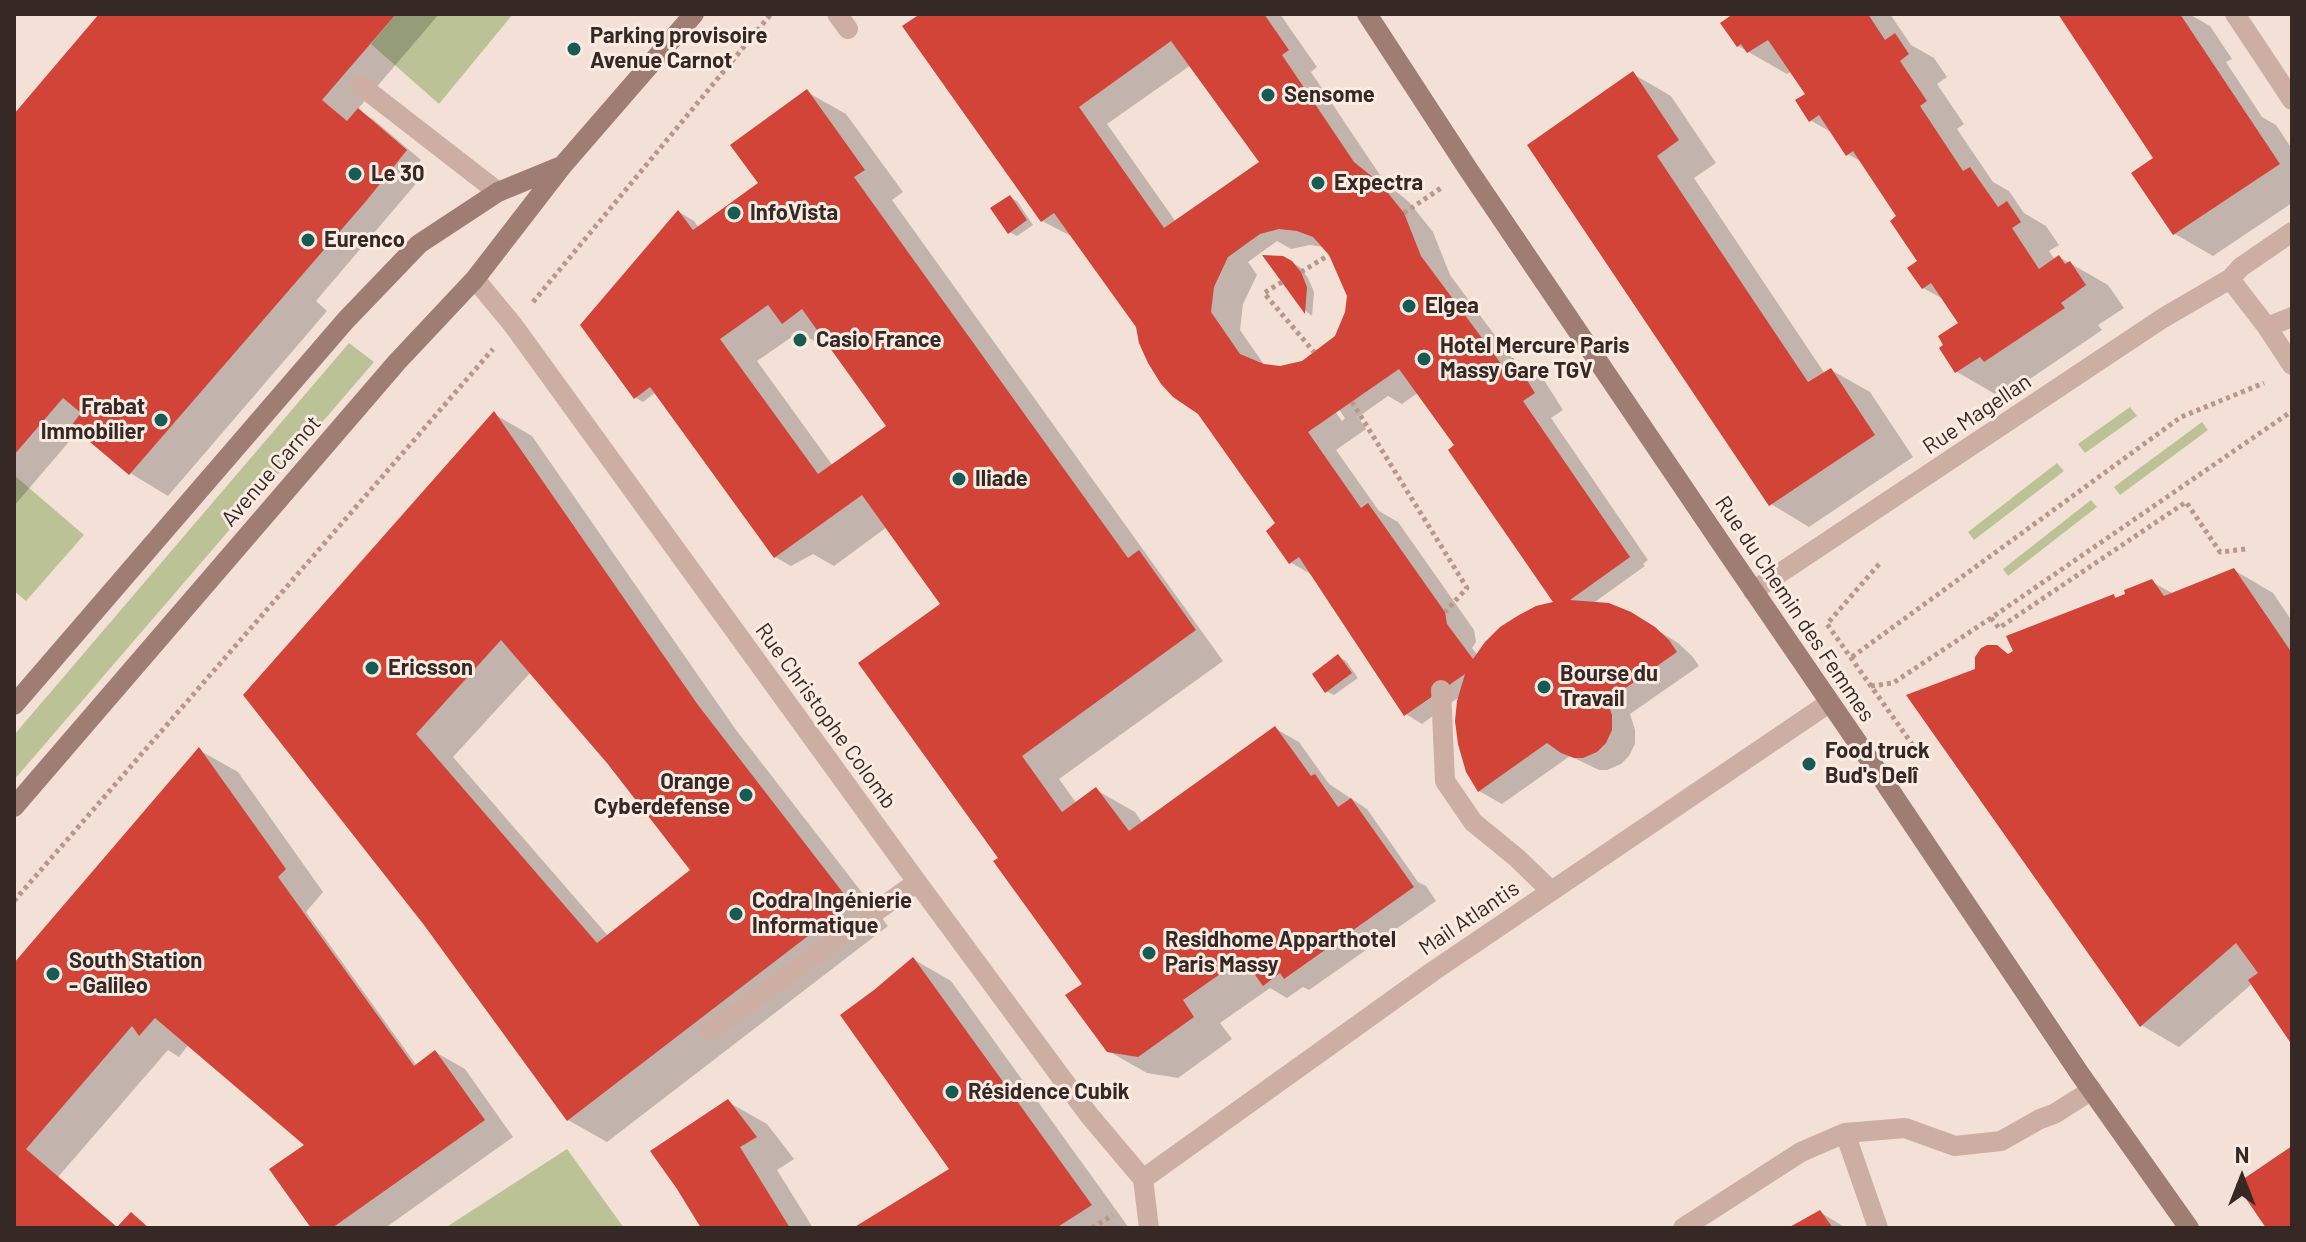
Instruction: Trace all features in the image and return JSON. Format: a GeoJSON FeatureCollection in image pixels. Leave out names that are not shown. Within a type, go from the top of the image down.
{"type":"FeatureCollection","features":[{"type":"Feature","properties":{"kind":"street","name":"Avenue Carnot"},"geometry":{"type":"LineString","coordinates":[[14,807],[397,362],[475,279],[563,165],[694,14]]}},
{"type":"Feature","properties":{"kind":"street","name":"Rue du Chemin des Femmes"},"geometry":{"type":"LineString","coordinates":[[1367,14],[1753,591],[2189,1228]]}},
{"type":"Feature","properties":{"kind":"street"},"geometry":{"type":"LineString","coordinates":[[2235,14],[2292,100]]}},
{"type":"Feature","properties":{"kind":"street"},"geometry":{"type":"LineString","coordinates":[[360,85],[498,192]]}},
{"type":"Feature","properties":{"kind":"street","name":"Avenue Carnot"},"geometry":{"type":"LineString","coordinates":[[14,705],[346,320],[419,244],[498,192],[563,165]]}},
{"type":"Feature","properties":{"kind":"street","name":"Rue Magellan"},"geometry":{"type":"LineString","coordinates":[[1753,591],[2163,318],[2230,279],[2241,267],[2292,232]]}},
{"type":"Feature","properties":{"kind":"street","name":"Rue Christophe Colomb"},"geometry":{"type":"LineString","coordinates":[[475,279],[513,325],[1089,1115],[1143,1179]]}},
{"type":"Feature","properties":{"kind":"street"},"geometry":{"type":"LineString","coordinates":[[2230,279],[2292,365]]}},
{"type":"Feature","properties":{"kind":"street"},"geometry":{"type":"LineString","coordinates":[[2267,327],[2292,317]]}},
{"type":"Feature","properties":{"kind":"street"},"geometry":{"type":"LineString","coordinates":[[1441,690],[1445,781],[1473,822],[1551,891]]}},
{"type":"Feature","properties":{"kind":"street","name":"Mail Atlantis"},"geometry":{"type":"LineString","coordinates":[[1143,1179],[1432,972],[1829,703]]}},
{"type":"Feature","properties":{"kind":"street"},"geometry":{"type":"LineString","coordinates":[[710,1031],[917,882]]}},
{"type":"Feature","properties":{"kind":"street"},"geometry":{"type":"LineString","coordinates":[[1683,1228],[1801,1152],[1845,1133],[1905,1128],[1955,1146],[2001,1141],[2092,1090]]}},
{"type":"Feature","properties":{"kind":"street"},"geometry":{"type":"LineString","coordinates":[[1845,1133],[1878,1228]]}},
{"type":"Feature","properties":{"kind":"street"},"geometry":{"type":"LineString","coordinates":[[1143,1179],[1149,1228]]}},
{"type":"Feature","properties":{"kind":"path"},"geometry":{"type":"LineString","coordinates":[[535,300],[771,14]]}},
{"type":"Feature","properties":{"kind":"path"},"geometry":{"type":"LineString","coordinates":[[1404,213],[1468,169]]}},
{"type":"Feature","properties":{"kind":"path"},"geometry":{"type":"LineString","coordinates":[[1301,272],[1329,255]]}},
{"type":"Feature","properties":{"kind":"path"},"geometry":{"type":"LineString","coordinates":[[1282,282],[1264,293],[1314,352]]}},
{"type":"Feature","properties":{"kind":"path"},"geometry":{"type":"LineString","coordinates":[[14,901],[490,351]]}},
{"type":"Feature","properties":{"kind":"path"},"geometry":{"type":"LineString","coordinates":[[1852,657],[2181,417],[2269,381]]}},
{"type":"Feature","properties":{"kind":"path"},"geometry":{"type":"LineString","coordinates":[[1352,402],[1467,588],[1445,612]]}},
{"type":"Feature","properties":{"kind":"path"},"geometry":{"type":"LineString","coordinates":[[1871,686],[1893,683],[2292,411]]}},
{"type":"Feature","properties":{"kind":"path"},"geometry":{"type":"LineString","coordinates":[[1991,618],[1999,628],[2186,502],[2220,552],[2246,549]]}},
{"type":"Feature","properties":{"kind":"path"},"geometry":{"type":"LineString","coordinates":[[1879,564],[1827,624],[1912,744]]}},
{"type":"Feature","properties":{"kind":"path"},"geometry":{"type":"LineString","coordinates":[[1092,1228],[1113,1214],[1116,1228]]}},
{"type":"Feature","properties":{"kind":"green space"},"geometry":{"type":"Polygon","coordinates":[[[396,14],[513,14],[439,104],[371,44],[396,14]]]}},
{"type":"Feature","properties":{"kind":"green space"},"geometry":{"type":"Polygon","coordinates":[[[349,343],[374,362],[14,780],[14,735],[349,343]]]}},
{"type":"Feature","properties":{"kind":"green space"},"geometry":{"type":"Polygon","coordinates":[[[2130,407],[2137,416],[2085,453],[2078,444],[2130,407]]]}},
{"type":"Feature","properties":{"kind":"green space"},"geometry":{"type":"Polygon","coordinates":[[[2202,422],[2208,430],[2120,495],[2114,487],[2202,422]]]}},
{"type":"Feature","properties":{"kind":"green space"},"geometry":{"type":"Polygon","coordinates":[[[2057,463],[2064,471],[1974,540],[1968,532],[2057,463]]]}},
{"type":"Feature","properties":{"kind":"green space"},"geometry":{"type":"Polygon","coordinates":[[[14,475],[84,535],[26,601],[14,591],[14,475]]]}},
{"type":"Feature","properties":{"kind":"green space"},"geometry":{"type":"Polygon","coordinates":[[[2091,500],[2097,507],[2008,576],[2003,569],[2091,500]]]}},
{"type":"Feature","properties":{"kind":"green space"},"geometry":{"type":"Polygon","coordinates":[[[567,1149],[624,1228],[445,1228],[567,1149]]]}},
{"type":"Feature","properties":{"kind":"building"},"geometry":{"type":"Polygon","coordinates":[[[99,14],[396,14],[322,100],[347,121],[358,108],[407,150],[129,475],[71,426],[81,413],[63,398],[14,455],[14,114],[99,14]]]}},
{"type":"Feature","properties":{"kind":"building","name":"Hotel Mercure Paris Massy Gare TGV"},"geometry":{"type":"Polygon","coordinates":[[[920,14],[1264,14],[1289,50],[1282,55],[1354,162],[1380,183],[1404,213],[1421,256],[1502,365],[1513,358],[1535,393],[1523,401],[1630,557],[1570,600],[1609,603],[1631,612],[1655,627],[1677,652],[1607,701],[1612,715],[1612,730],[1597,752],[1574,758],[1547,743],[1478,792],[1466,772],[1455,721],[1465,674],[1404,716],[1299,557],[1289,564],[1266,531],[1275,523],[1198,414],[1173,397],[1161,384],[1139,343],[1136,327],[1054,213],[1041,222],[902,26],[920,14]],[[1171,41],[1079,107],[1164,228],[1259,162],[1171,41]],[[1279,229],[1260,234],[1228,257],[1214,287],[1211,312],[1240,354],[1264,364],[1280,366],[1302,361],[1335,336],[1345,312],[1347,296],[1329,255],[1313,237],[1279,229]],[[1399,369],[1308,432],[1361,508],[1368,503],[1445,612],[1447,624],[1473,659],[1500,627],[1536,606],[1553,602],[1448,450],[1454,445],[1399,369]]]}},
{"type":"Feature","properties":{"kind":"building"},"geometry":{"type":"Polygon","coordinates":[[[1733,14],[1868,14],[1885,40],[1895,33],[1909,54],[1900,61],[1927,101],[1920,106],[1963,171],[1970,167],[1998,207],[2007,201],[2021,222],[2012,228],[2039,269],[2059,255],[2065,264],[2070,261],[2086,285],[2061,303],[2065,308],[1984,362],[1980,357],[1955,373],[1939,348],[1943,345],[1938,336],[1958,323],[1931,283],[1922,289],[1907,268],[1917,261],[1890,221],[1896,216],[1853,151],[1846,156],[1819,115],[1809,122],[1795,100],[1805,94],[1768,40],[1747,53],[1741,44],[1737,47],[1720,23],[1733,14]]]}},
{"type":"Feature","properties":{"kind":"building"},"geometry":{"type":"Polygon","coordinates":[[[2058,14],[2180,14],[2280,164],[2173,235],[2131,173],[2153,158],[2058,14]]]}},
{"type":"Feature","properties":{"kind":"building"},"geometry":{"type":"Polygon","coordinates":[[[1633,71],[1679,140],[1657,156],[1808,382],[1831,368],[1875,435],[1769,506],[1527,145],[1633,71]]]}},
{"type":"Feature","properties":{"kind":"building","name":"Iliade"},"geometry":{"type":"Polygon","coordinates":[[[807,89],[865,170],[854,177],[1128,558],[1139,550],[1196,630],[1022,756],[1062,812],[1096,787],[1129,831],[1275,726],[1338,807],[1351,798],[1414,887],[1284,979],[1280,973],[1263,986],[1243,958],[1183,1000],[1194,1017],[1138,1057],[1107,1052],[1065,995],[1082,984],[993,861],[998,858],[858,663],[940,604],[862,495],[774,558],[650,387],[634,399],[580,325],[678,210],[693,230],[758,183],[730,145],[807,89]],[[768,305],[720,339],[818,474],[886,426],[802,309],[782,324],[768,305]]]}},
{"type":"Feature","properties":{"kind":"building"},"geometry":{"type":"Polygon","coordinates":[[[1010,195],[1027,220],[1008,234],[990,208],[1010,195]]]}},
{"type":"Feature","properties":{"kind":"building"},"geometry":{"type":"Polygon","coordinates":[[[1262,255],[1283,256],[1301,272],[1307,287],[1305,314],[1262,255]]]}},
{"type":"Feature","properties":{"kind":"building"},"geometry":{"type":"Polygon","coordinates":[[[494,411],[698,705],[851,903],[567,1121],[424,925],[243,695],[494,411]],[[501,640],[416,734],[597,943],[690,870],[607,763],[501,640]]]}},
{"type":"Feature","properties":{"kind":"building"},"geometry":{"type":"Polygon","coordinates":[[[2234,568],[2292,653],[2292,1045],[2248,980],[2258,973],[2236,943],[2140,1027],[1906,695],[1975,669],[1975,657],[1987,645],[1997,645],[2008,654],[2013,651],[2006,636],[2114,594],[2115,598],[2125,594],[2124,590],[2152,579],[2164,596],[2234,568]]]}},
{"type":"Feature","properties":{"kind":"building"},"geometry":{"type":"Polygon","coordinates":[[[1338,654],[1352,673],[1325,693],[1312,674],[1338,654]]]}},
{"type":"Feature","properties":{"kind":"building"},"geometry":{"type":"Polygon","coordinates":[[[199,747],[286,869],[278,877],[414,1066],[435,1050],[485,1120],[332,1228],[311,1228],[269,1169],[304,1145],[155,1018],[139,1036],[132,1026],[26,1149],[117,1227],[131,1212],[149,1228],[14,1228],[14,963],[199,747]]]}},
{"type":"Feature","properties":{"kind":"building","name":"Résidence Cubik"},"geometry":{"type":"Polygon","coordinates":[[[913,957],[1092,1205],[1056,1228],[853,1228],[949,1169],[840,1015],[913,957]]]}},
{"type":"Feature","properties":{"kind":"building"},"geometry":{"type":"Polygon","coordinates":[[[728,1099],[757,1137],[740,1147],[790,1228],[701,1228],[650,1151],[728,1099]]]}},
{"type":"Feature","properties":{"kind":"building"},"geometry":{"type":"Polygon","coordinates":[[[2292,1146],[2292,1228],[2266,1228],[2236,1184],[2292,1146]]]}},
{"type":"Feature","properties":{"kind":"building"},"geometry":{"type":"Polygon","coordinates":[[[1820,1210],[1833,1228],[1788,1228],[1820,1210]]]}},
{"type":"Feature","properties":{"kind":"place","name":"Parking provisoire Avenue Carnot"},"geometry":{"type":"Point","coordinates":[574,49]}},
{"type":"Feature","properties":{"kind":"place","name":"Sensome"},"geometry":{"type":"Point","coordinates":[1268,95]}},
{"type":"Feature","properties":{"kind":"place","name":"Le 30"},"geometry":{"type":"Point","coordinates":[355,174]}},
{"type":"Feature","properties":{"kind":"place","name":"Expectra"},"geometry":{"type":"Point","coordinates":[1318,183]}},
{"type":"Feature","properties":{"kind":"place","name":"InfoVista"},"geometry":{"type":"Point","coordinates":[734,213]}},
{"type":"Feature","properties":{"kind":"place","name":"Eurenco"},"geometry":{"type":"Point","coordinates":[308,240]}},
{"type":"Feature","properties":{"kind":"place","name":"Elgea"},"geometry":{"type":"Point","coordinates":[1409,306]}},
{"type":"Feature","properties":{"kind":"place","name":"Casio France"},"geometry":{"type":"Point","coordinates":[800,340]}},
{"type":"Feature","properties":{"kind":"place","name":"Hotel Mercure Paris Massy Gare TGV"},"geometry":{"type":"Point","coordinates":[1424,359]}},
{"type":"Feature","properties":{"kind":"place","name":"Frabat Immobilier"},"geometry":{"type":"Point","coordinates":[161,420]}},
{"type":"Feature","properties":{"kind":"place","name":"Iliade"},"geometry":{"type":"Point","coordinates":[959,479]}},
{"type":"Feature","properties":{"kind":"place","name":"Ericsson"},"geometry":{"type":"Point","coordinates":[372,668]}},
{"type":"Feature","properties":{"kind":"place","name":"Bourse du Travail"},"geometry":{"type":"Point","coordinates":[1544,687]}},
{"type":"Feature","properties":{"kind":"place","name":"Food truck Bud's Delî"},"geometry":{"type":"Point","coordinates":[1809,764]}},
{"type":"Feature","properties":{"kind":"place","name":"Orange Cyberdefense"},"geometry":{"type":"Point","coordinates":[746,795]}},
{"type":"Feature","properties":{"kind":"place","name":"Codra Ingénierie Informatique"},"geometry":{"type":"Point","coordinates":[736,914]}},
{"type":"Feature","properties":{"kind":"place","name":"Residhome Apparthotel Paris Massy"},"geometry":{"type":"Point","coordinates":[1149,953]}},
{"type":"Feature","properties":{"kind":"place","name":"South Station - Galileo"},"geometry":{"type":"Point","coordinates":[53,974]}},
{"type":"Feature","properties":{"kind":"place","name":"Résidence Cubik"},"geometry":{"type":"Point","coordinates":[952,1092]}}]}
